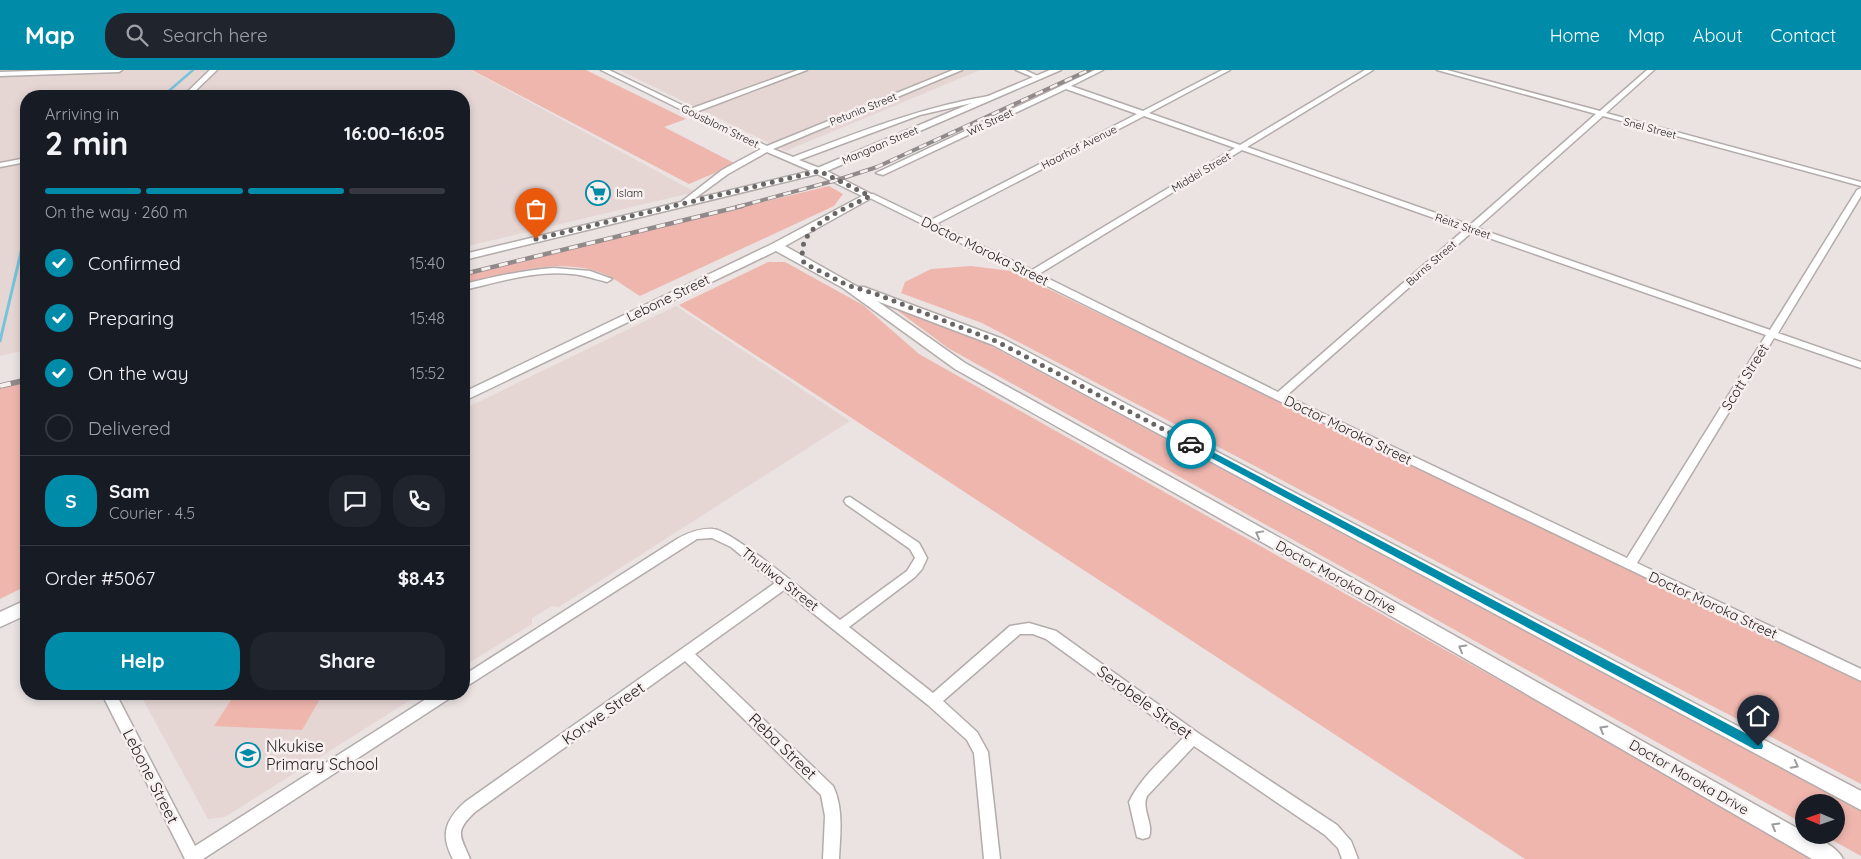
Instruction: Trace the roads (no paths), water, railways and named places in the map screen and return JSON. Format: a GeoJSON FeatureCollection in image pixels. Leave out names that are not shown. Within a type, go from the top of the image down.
{"type":"FeatureCollection","features":[{"type":"Feature","properties":{"kind":"street"},"geometry":{"type":"LineString","coordinates":[[0,74],[119,70]]}},
{"type":"Feature","properties":{"kind":"street"},"geometry":{"type":"LineString","coordinates":[[192,90],[214,70]]}},
{"type":"Feature","properties":{"kind":"street","name":"Gousblom Street"},"geometry":{"type":"LineString","coordinates":[[604,70],[767,149],[837,180]]}},
{"type":"Feature","properties":{"kind":"street"},"geometry":{"type":"LineString","coordinates":[[692,111],[804,70]]}},
{"type":"Feature","properties":{"kind":"street","name":"Petunia Street"},"geometry":{"type":"LineString","coordinates":[[681,205],[725,172],[767,149],[959,70]]}},
{"type":"Feature","properties":{"kind":"street"},"geometry":{"type":"LineString","coordinates":[[1019,70],[1039,78]]}},
{"type":"Feature","properties":{"kind":"street","name":"Mangaan Street"},"geometry":{"type":"LineString","coordinates":[[470,256],[819,171],[1057,70]]}},
{"type":"Feature","properties":{"kind":"street","name":"Wit Street"},"geometry":{"type":"LineString","coordinates":[[880,174],[1100,70]]}},
{"type":"Feature","properties":{"kind":"street","name":"Haarhof Avenue"},"geometry":{"type":"LineString","coordinates":[[930,224],[1227,70]]}},
{"type":"Feature","properties":{"kind":"street","name":"Middel Street"},"geometry":{"type":"LineString","coordinates":[[1032,274],[1370,70]]}},
{"type":"Feature","properties":{"kind":"street","name":"Snel Street"},"geometry":{"type":"LineString","coordinates":[[1440,70],[1861,184]]}},
{"type":"Feature","properties":{"kind":"street","name":"Burns Street"},"geometry":{"type":"LineString","coordinates":[[1279,397],[1651,70]]}},
{"type":"Feature","properties":{"kind":"street","name":"Reitz Street"},"geometry":{"type":"LineString","coordinates":[[1065,86],[1861,366]]}},
{"type":"Feature","properties":{"kind":"street"},"geometry":{"type":"LineString","coordinates":[[792,160],[884,125],[960,102],[995,97]]}},
{"type":"Feature","properties":{"kind":"street"},"geometry":{"type":"LineString","coordinates":[[0,165],[20,161]]}},
{"type":"Feature","properties":{"kind":"street","name":"Doctor Moroka Street"},"geometry":{"type":"LineString","coordinates":[[837,180],[1032,274],[1279,397],[1861,675]]}},
{"type":"Feature","properties":{"kind":"street","name":"Scott Street"},"geometry":{"type":"LineString","coordinates":[[1629,565],[1861,190]]}},
{"type":"Feature","properties":{"kind":"street","name":"Lebone Street"},"geometry":{"type":"LineString","coordinates":[[470,394],[776,246],[870,196]]}},
{"type":"Feature","properties":{"kind":"street"},"geometry":{"type":"LineString","coordinates":[[804,263],[801,251],[812,228]]}},
{"type":"Feature","properties":{"kind":"street","name":"Doctor Moroka Drive"},"geometry":{"type":"LineString","coordinates":[[776,246],[847,285],[960,366],[1330,573],[1832,859]]}},
{"type":"Feature","properties":{"kind":"street"},"geometry":{"type":"LineString","coordinates":[[470,286],[514,276],[562,270],[579,270],[607,279]]}},
{"type":"Feature","properties":{"kind":"street","name":"Doctor Moroka Drive"},"geometry":{"type":"LineString","coordinates":[[847,285],[876,294],[998,342],[1861,801]]}},
{"type":"Feature","properties":{"kind":"street"},"geometry":{"type":"LineString","coordinates":[[840,627],[911,574],[918,566],[921,558],[915,546],[850,501]]}},
{"type":"Feature","properties":{"kind":"street","name":"Thutlwa Street"},"geometry":{"type":"LineString","coordinates":[[470,678],[695,535],[714,533],[724,536],[785,582],[933,701],[972,736],[981,752],[992,859]]}},
{"type":"Feature","properties":{"kind":"street","name":"Korwe Street"},"geometry":{"type":"LineString","coordinates":[[462,859],[454,846],[452,833],[458,817],[785,582]]}},
{"type":"Feature","properties":{"kind":"street"},"geometry":{"type":"LineString","coordinates":[[0,620],[20,610]]}},
{"type":"Feature","properties":{"kind":"street","name":"Serobele Street"},"geometry":{"type":"LineString","coordinates":[[933,701],[1015,630],[1022,627],[1032,627],[1052,635],[1193,737],[1331,830],[1341,839],[1349,852],[1350,859]]}},
{"type":"Feature","properties":{"kind":"street","name":"Reba Street"},"geometry":{"type":"LineString","coordinates":[[686,654],[828,791],[834,816],[831,859]]}},
{"type":"Feature","properties":{"kind":"street","name":"Lebone Street"},"geometry":{"type":"LineString","coordinates":[[112,700],[193,858]]}},
{"type":"Feature","properties":{"kind":"street"},"geometry":{"type":"LineString","coordinates":[[193,858],[437,700]]}},
{"type":"Feature","properties":{"kind":"street"},"geometry":{"type":"LineString","coordinates":[[1143,832],[1137,802],[1142,791],[1193,737]]}},
{"type":"Feature","properties":{"kind":"waterway"},"geometry":{"type":"LineString","coordinates":[[170,90],[193,70]]}},
{"type":"Feature","properties":{"kind":"waterway"},"geometry":{"type":"LineString","coordinates":[[0,341],[20,256]]}},
{"type":"Feature","properties":{"kind":"railway"},"geometry":{"type":"LineString","coordinates":[[737,207],[837,180],[877,167],[1089,70]]}},
{"type":"Feature","properties":{"kind":"railway"},"geometry":{"type":"LineString","coordinates":[[470,273],[742,206]]}},
{"type":"Feature","properties":{"kind":"railway"},"geometry":{"type":"LineString","coordinates":[[0,386],[20,381]]}},
{"type":"Feature","properties":{"kind":"place","name":"Islam"},"geometry":{"type":"Point","coordinates":[598,193]}},
{"type":"Feature","properties":{"kind":"place","name":"Nkukise Primary School"},"geometry":{"type":"Point","coordinates":[248,755]}}]}
